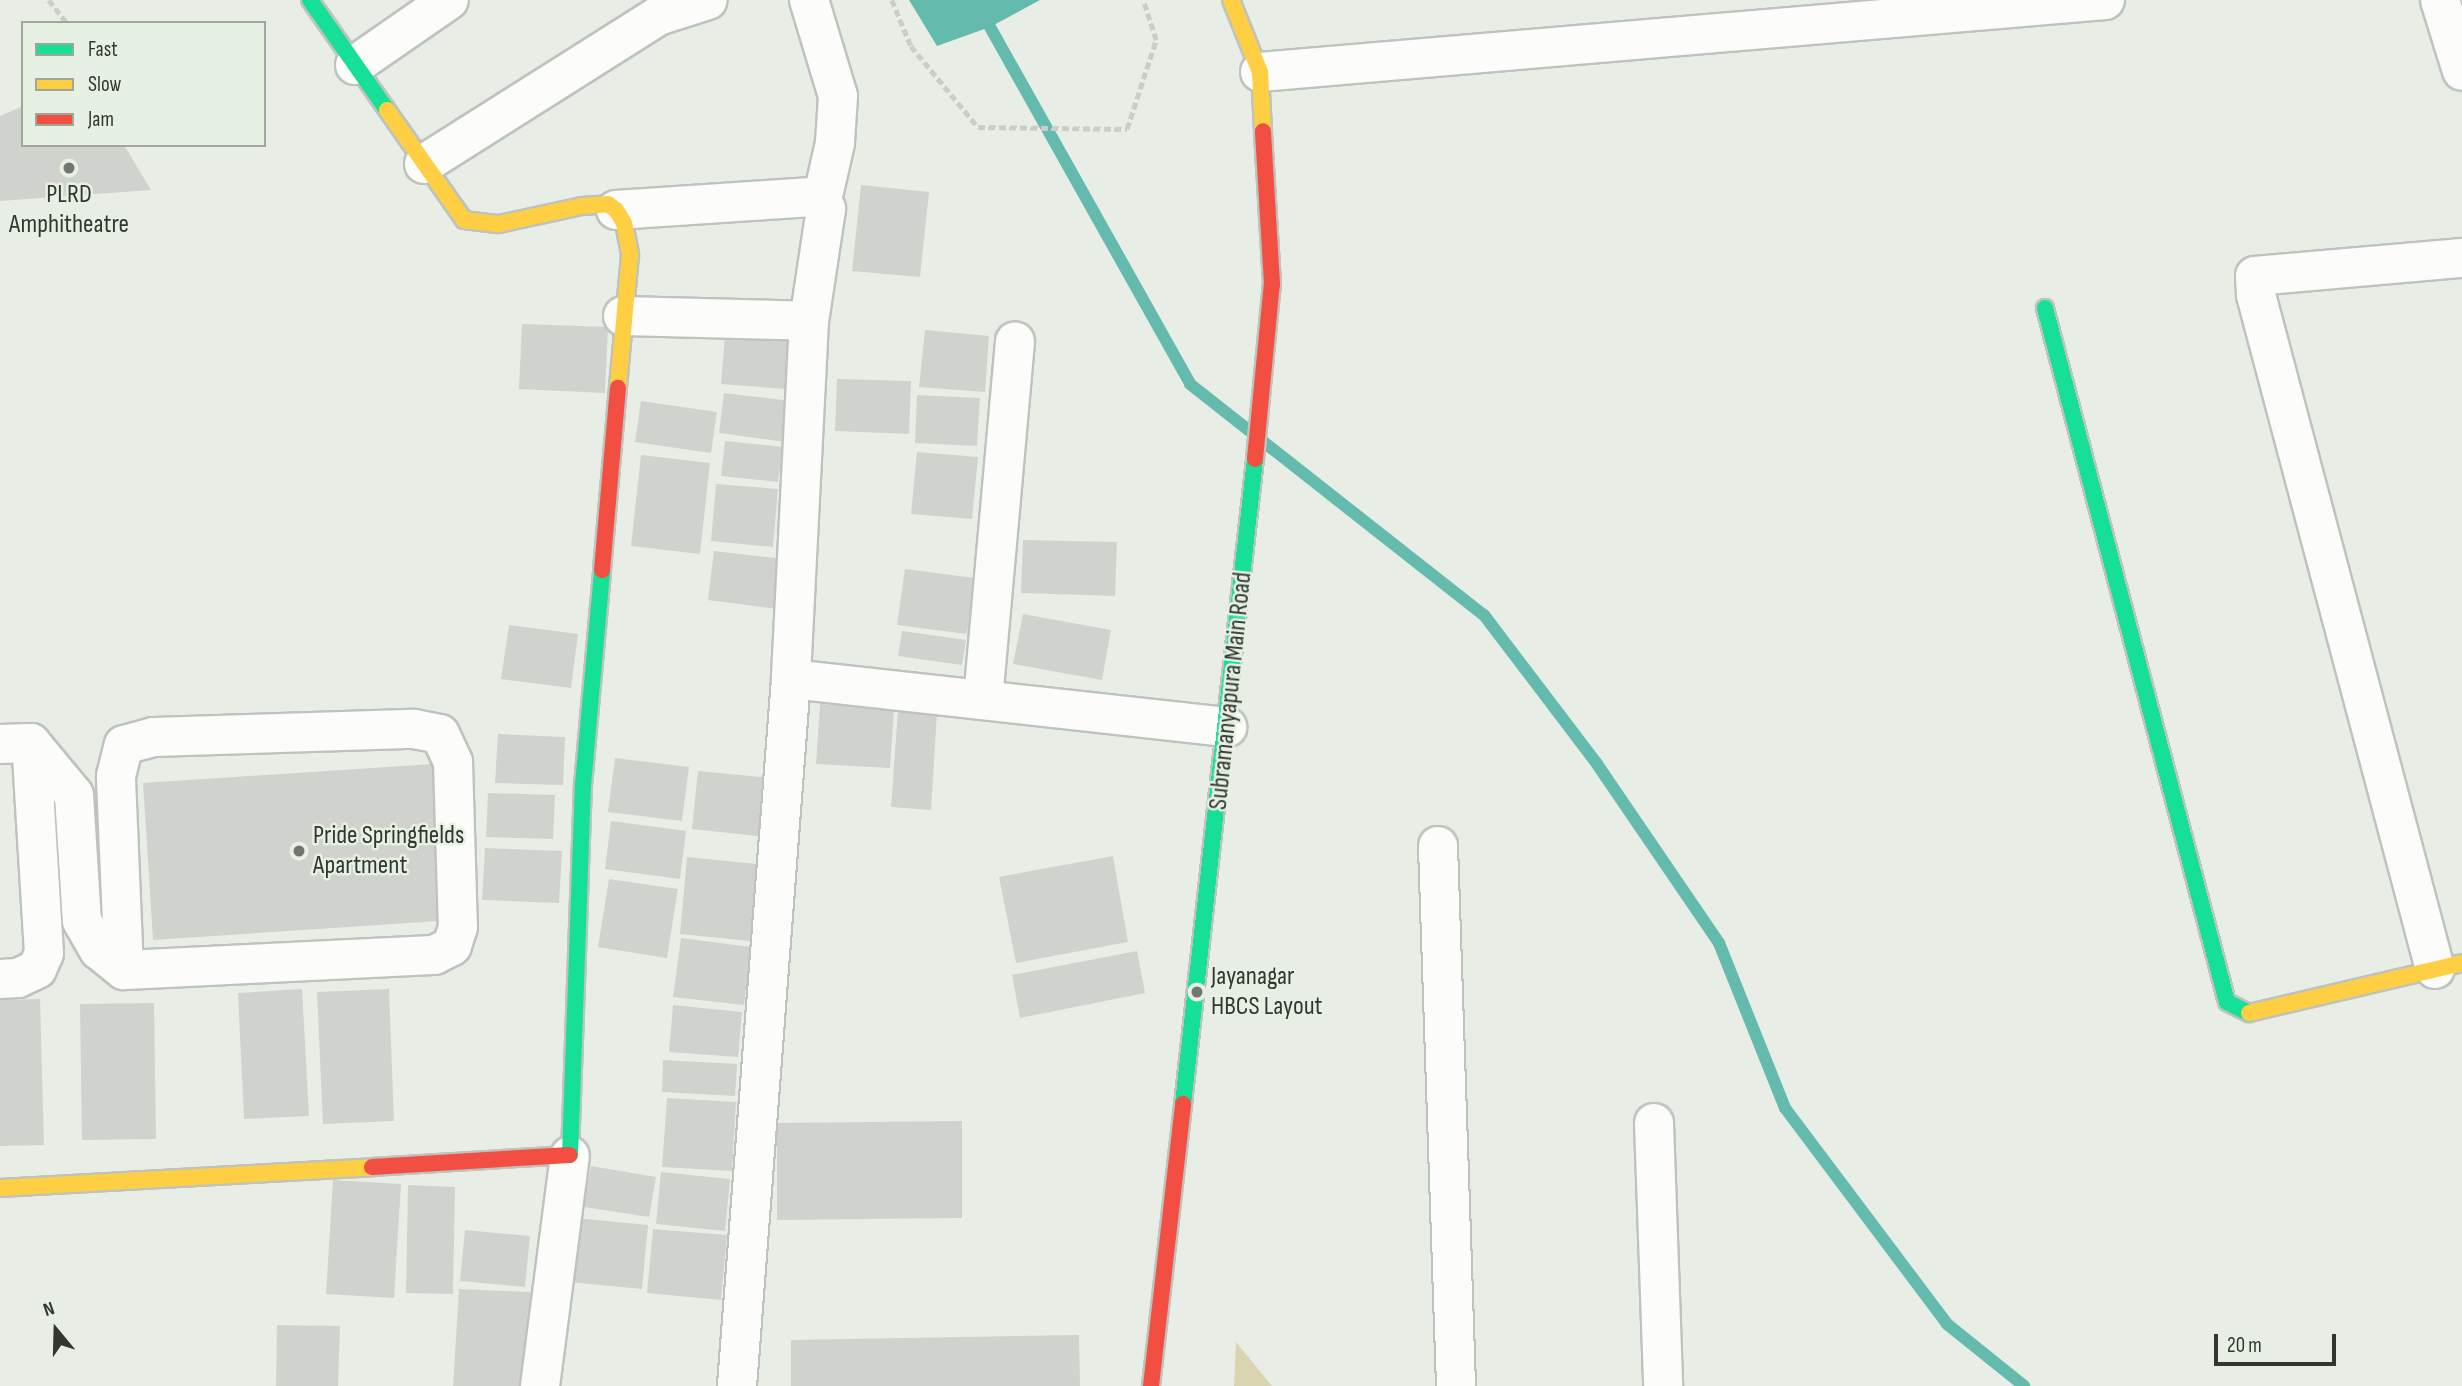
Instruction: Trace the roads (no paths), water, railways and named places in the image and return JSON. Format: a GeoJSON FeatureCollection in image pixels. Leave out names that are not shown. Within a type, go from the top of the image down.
{"type":"FeatureCollection","features":[{"type":"Feature","properties":{"kind":"street"},"geometry":{"type":"LineString","coordinates":[[310,0],[464,220],[499,224],[582,206],[608,204],[616,210],[624,223],[630,255],[583,785],[570,1156],[540,1386]]}},
{"type":"Feature","properties":{"kind":"street"},"geometry":{"type":"LineString","coordinates":[[355,65],[449,0]]}},
{"type":"Feature","properties":{"kind":"street"},"geometry":{"type":"LineString","coordinates":[[424,164],[658,16],[708,0]]}},
{"type":"Feature","properties":{"kind":"street"},"geometry":{"type":"LineString","coordinates":[[737,1386],[791,679],[809,321],[826,209],[822,200],[835,143],[838,96],[809,0]]}},
{"type":"Feature","properties":{"kind":"street","name":"Subramanyapura Main Road"},"geometry":{"type":"LineString","coordinates":[[1151,1386],[1243,583],[1272,284],[1260,72],[1231,0]]}},
{"type":"Feature","properties":{"kind":"street"},"geometry":{"type":"LineString","coordinates":[[1260,72],[1759,14],[2105,0]]}},
{"type":"Feature","properties":{"kind":"street"},"geometry":{"type":"LineString","coordinates":[[2440,0],[2462,71]]}},
{"type":"Feature","properties":{"kind":"street"},"geometry":{"type":"LineString","coordinates":[[616,210],[812,197],[822,200]]}},
{"type":"Feature","properties":{"kind":"street"},"geometry":{"type":"LineString","coordinates":[[2045,308],[2227,1002],[2247,1013],[2449,966],[2256,295],[2255,275],[2462,258]]}},
{"type":"Feature","properties":{"kind":"street"},"geometry":{"type":"LineString","coordinates":[[623,316],[809,321]]}},
{"type":"Feature","properties":{"kind":"street"},"geometry":{"type":"LineString","coordinates":[[984,699],[1015,341]]}},
{"type":"Feature","properties":{"kind":"street"},"geometry":{"type":"LineString","coordinates":[[791,679],[1227,727]]}},
{"type":"Feature","properties":{"kind":"street"},"geometry":{"type":"LineString","coordinates":[[15,743],[74,795],[82,921],[99,950],[124,970],[434,955],[452,946],[458,927],[453,762],[440,734],[414,729],[154,737],[124,745],[116,776],[124,970]]}},
{"type":"Feature","properties":{"kind":"street"},"geometry":{"type":"LineString","coordinates":[[0,979],[18,978],[37,969],[44,953],[15,743]]}},
{"type":"Feature","properties":{"kind":"street"},"geometry":{"type":"LineString","coordinates":[[1438,846],[1457,1386]]}},
{"type":"Feature","properties":{"kind":"street"},"geometry":{"type":"LineString","coordinates":[[1654,1123],[1663,1386]]}},
{"type":"Feature","properties":{"kind":"street"},"geometry":{"type":"LineString","coordinates":[[0,1188],[570,1156]]}},
{"type":"Feature","properties":{"kind":"water"},"geometry":{"type":"Polygon","coordinates":[[[909,0],[1040,0],[990,27],[937,46],[909,0]]]}},
{"type":"Feature","properties":{"kind":"waterway"},"geometry":{"type":"LineString","coordinates":[[990,27],[1190,384],[1484,615],[1597,764],[1719,943],[1785,1108],[1947,1324],[2024,1386]]}},
{"type":"Feature","properties":{"kind":"place","name":"PLRD Amphitheatre"},"geometry":{"type":"Point","coordinates":[69,168]}},
{"type":"Feature","properties":{"kind":"place","name":"Pride Springfields Apartment"},"geometry":{"type":"Point","coordinates":[299,851]}},
{"type":"Feature","properties":{"kind":"place","name":"Jayanagar HBCS Layout"},"geometry":{"type":"Point","coordinates":[1197,992]}}]}
